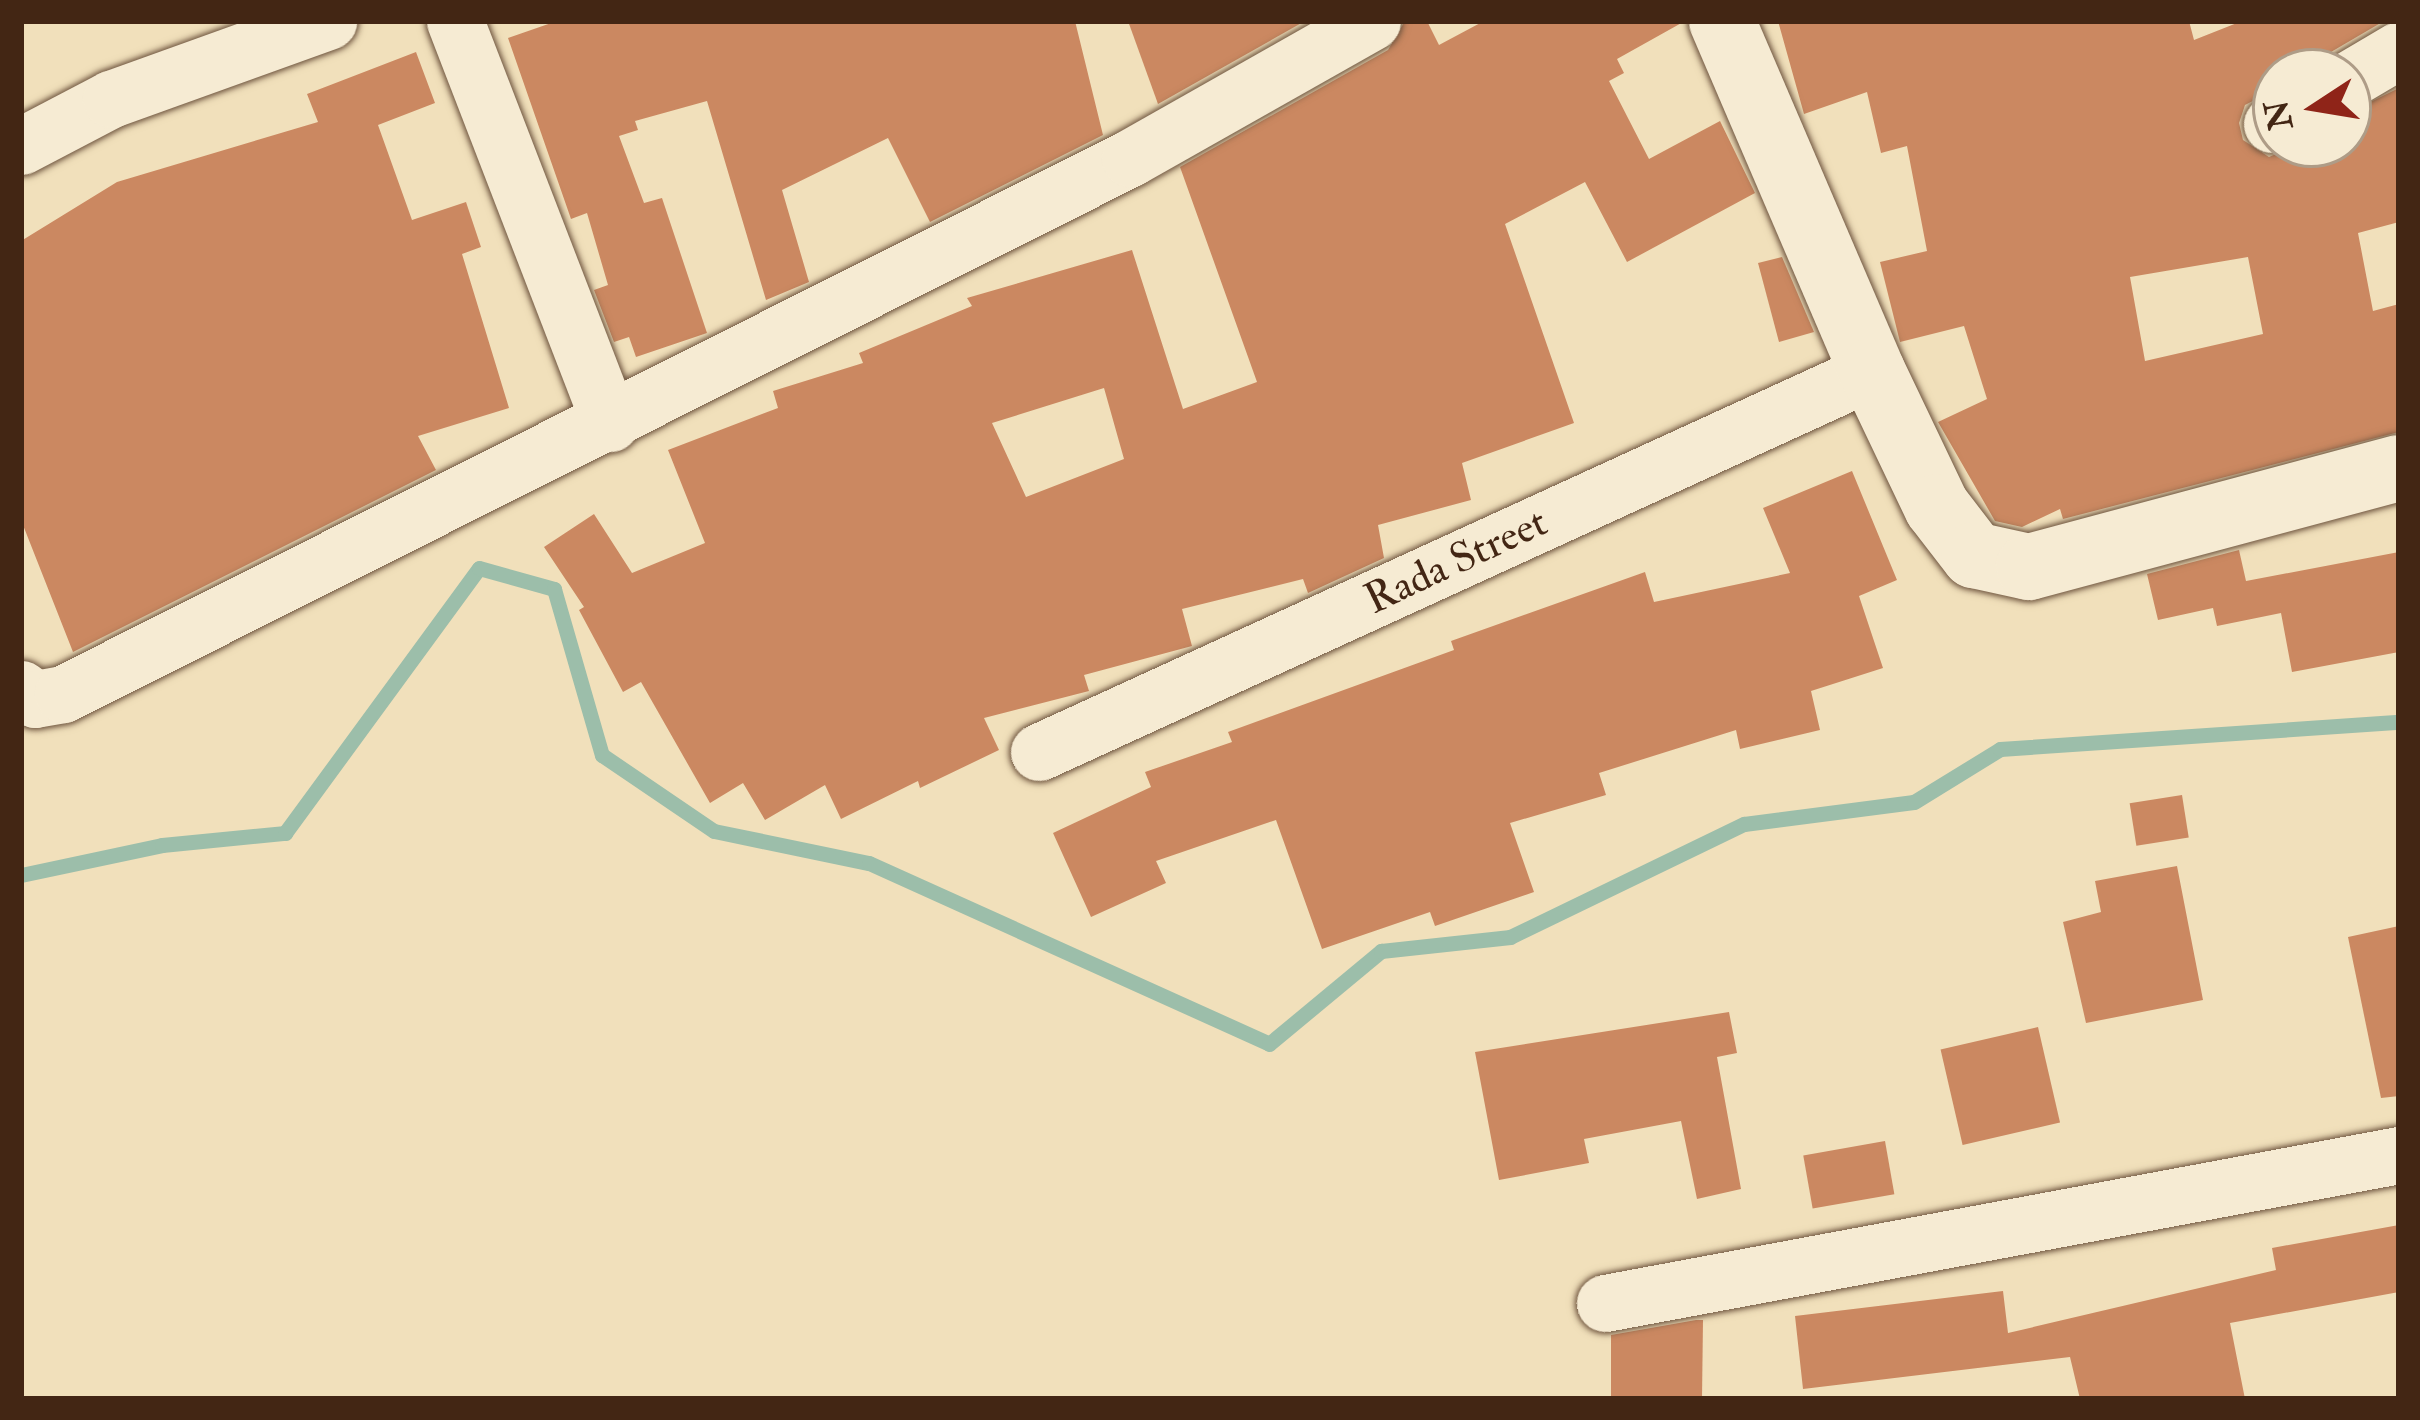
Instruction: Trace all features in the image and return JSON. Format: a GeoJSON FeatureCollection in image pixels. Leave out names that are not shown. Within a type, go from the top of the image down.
{"type":"FeatureCollection","features":[{"type":"Feature","properties":{"kind":"street"},"geometry":{"type":"LineString","coordinates":[[21,146],[111,99],[328,21]]}},
{"type":"Feature","properties":{"kind":"street"},"geometry":{"type":"LineString","coordinates":[[455,21],[610,423]]}},
{"type":"Feature","properties":{"kind":"street"},"geometry":{"type":"LineString","coordinates":[[21,689],[35,699],[63,694],[1130,158],[1372,21]]}},
{"type":"Feature","properties":{"kind":"street"},"geometry":{"type":"LineString","coordinates":[[1722,21],[1872,371],[1936,507],[1974,556],[2029,567],[2399,468]]}},
{"type":"Feature","properties":{"kind":"street"},"geometry":{"type":"LineString","coordinates":[[2372,66],[2399,50]]}},
{"type":"Feature","properties":{"kind":"street","name":"Rada Street"},"geometry":{"type":"LineString","coordinates":[[1039,752],[1872,371]]}},
{"type":"Feature","properties":{"kind":"street"},"geometry":{"type":"LineString","coordinates":[[1605,1303],[2399,1155]]}},
{"type":"Feature","properties":{"kind":"building"},"geometry":{"type":"Polygon","coordinates":[[[557,21],[1075,21],[1103,135],[930,222],[888,138],[782,190],[809,282],[766,300],[707,101],[635,121],[638,130],[619,136],[644,203],[662,198],[707,333],[636,357],[629,337],[614,342],[594,290],[608,285],[587,213],[571,219],[508,38],[557,21]]]}},
{"type":"Feature","properties":{"kind":"building"},"geometry":{"type":"Polygon","coordinates":[[[1128,21],[1305,21],[1158,104],[1128,21]]]}},
{"type":"Feature","properties":{"kind":"building"},"geometry":{"type":"Polygon","coordinates":[[[1405,21],[1427,21],[1439,45],[1484,21],[1685,21],[1617,59],[1624,73],[1609,81],[1649,159],[1720,121],[1755,193],[1627,262],[1585,182],[1505,224],[1574,423],[1462,463],[1471,500],[1378,525],[1384,558],[1308,593],[1303,579],[1182,609],[1192,646],[1084,675],[1089,691],[984,718],[999,750],[920,788],[918,781],[841,819],[825,785],[765,820],[743,783],[710,803],[641,682],[623,692],[579,610],[584,607],[544,547],[594,514],[632,573],[705,543],[668,450],[778,408],[773,391],[863,363],[859,353],[972,306],[967,298],[1132,250],[1183,409],[1257,382],[1180,167],[1388,50],[1405,21]],[[1104,388],[992,423],[1026,497],[1124,459],[1104,388]]]}},
{"type":"Feature","properties":{"kind":"building"},"geometry":{"type":"Polygon","coordinates":[[[1778,21],[2189,21],[2194,40],[2242,21],[2384,21],[2338,48],[2252,48],[2252,101],[2245,105],[2239,123],[2243,140],[2252,146],[2252,168],[2372,168],[2372,101],[2399,88],[2399,222],[2358,233],[2373,311],[2399,304],[2399,432],[2063,519],[2060,509],[2022,527],[1995,521],[1938,422],[1987,399],[1964,326],[1900,342],[1880,262],[1927,251],[1907,146],[1881,153],[1867,92],[1804,114],[1778,21]],[[2248,257],[2130,277],[2145,361],[2263,334],[2248,257]]]}},
{"type":"Feature","properties":{"kind":"building"},"geometry":{"type":"Polygon","coordinates":[[[416,52],[435,103],[378,125],[412,220],[466,202],[481,247],[462,254],[509,408],[418,436],[436,470],[73,652],[21,520],[21,241],[117,182],[318,122],[307,94],[416,52]]]}},
{"type":"Feature","properties":{"kind":"building"},"geometry":{"type":"Polygon","coordinates":[[[1782,257],[1814,332],[1779,342],[1758,263],[1782,257]]]}},
{"type":"Feature","properties":{"kind":"building"},"geometry":{"type":"Polygon","coordinates":[[[1852,471],[1897,580],[1859,596],[1883,668],[1811,691],[1820,730],[1740,749],[1736,730],[1599,773],[1606,795],[1510,823],[1534,892],[1435,926],[1430,912],[1322,949],[1276,820],[1156,861],[1166,883],[1091,917],[1053,833],[1151,787],[1145,772],[1232,742],[1228,732],[1454,650],[1451,641],[1645,572],[1654,602],[1790,573],[1763,508],[1852,471]]]}},
{"type":"Feature","properties":{"kind":"building"},"geometry":{"type":"Polygon","coordinates":[[[2239,550],[2246,581],[2399,552],[2399,652],[2292,672],[2281,613],[2217,626],[2213,608],[2158,620],[2147,574],[2239,550]]]}},
{"type":"Feature","properties":{"kind":"building"},"geometry":{"type":"Polygon","coordinates":[[[2182,795],[2189,837],[2136,846],[2130,803],[2182,795]]]}},
{"type":"Feature","properties":{"kind":"building"},"geometry":{"type":"Polygon","coordinates":[[[2177,866],[2203,1000],[2086,1023],[2063,922],[2101,912],[2095,881],[2177,866]]]}},
{"type":"Feature","properties":{"kind":"building"},"geometry":{"type":"Polygon","coordinates":[[[2399,926],[2399,1096],[2381,1098],[2348,937],[2399,926]]]}},
{"type":"Feature","properties":{"kind":"building"},"geometry":{"type":"Polygon","coordinates":[[[1729,1012],[1737,1053],[1717,1057],[1741,1189],[1697,1199],[1681,1121],[1584,1139],[1589,1163],[1499,1180],[1475,1052],[1729,1012]]]}},
{"type":"Feature","properties":{"kind":"building"},"geometry":{"type":"Polygon","coordinates":[[[2038,1027],[2060,1122],[1963,1145],[1941,1049],[2038,1027]]]}},
{"type":"Feature","properties":{"kind":"building"},"geometry":{"type":"Polygon","coordinates":[[[1885,1141],[1894,1194],[1813,1209],[1803,1155],[1885,1141]]]}},
{"type":"Feature","properties":{"kind":"building"},"geometry":{"type":"Polygon","coordinates":[[[2399,1225],[2399,1292],[2230,1323],[2245,1399],[2080,1399],[2070,1357],[1803,1389],[1795,1316],[2003,1291],[2008,1333],[2276,1270],[2272,1248],[2399,1225]]]}},
{"type":"Feature","properties":{"kind":"building"},"geometry":{"type":"Polygon","coordinates":[[[1703,1320],[1702,1399],[1611,1399],[1611,1335],[1703,1320]]]}},
{"type":"Feature","properties":{"kind":"waterway"},"geometry":{"type":"LineString","coordinates":[[21,875],[162,845],[285,833],[479,568],[554,589],[602,755],[714,831],[869,863],[1269,1044],[1381,951],[1510,937],[1744,824],[1914,802],[2000,749],[2399,722]]}}]}
